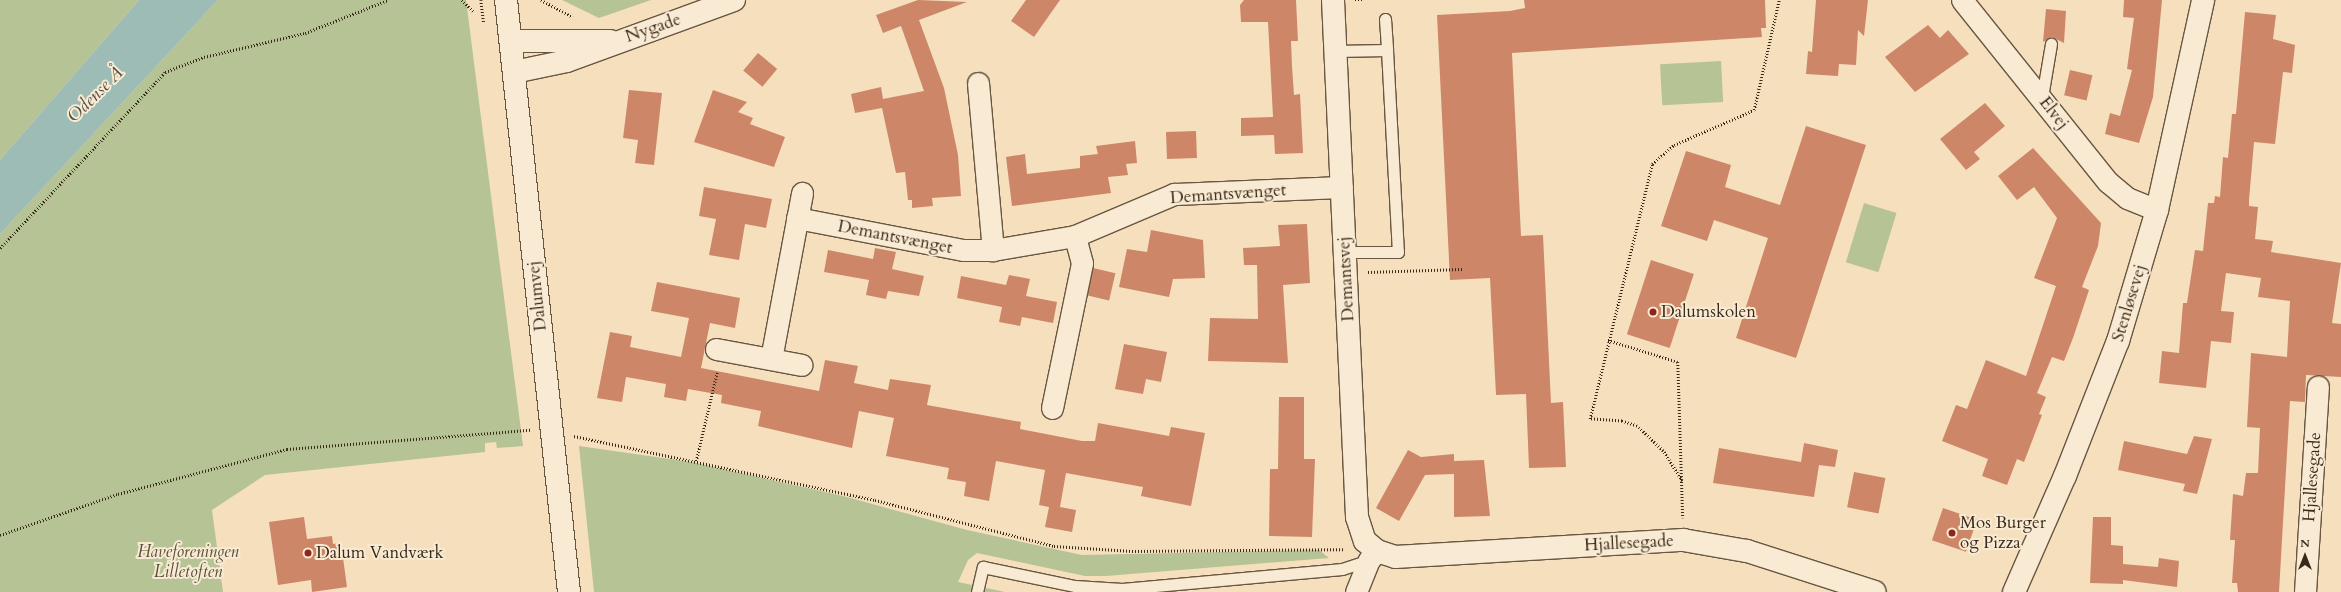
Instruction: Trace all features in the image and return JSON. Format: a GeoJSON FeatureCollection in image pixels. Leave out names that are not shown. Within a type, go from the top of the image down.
{"type":"FeatureCollection","features":[{"type":"Feature","properties":{"kind":"street","name":"Dalumvej"},"geometry":{"type":"LineString","coordinates":[[506,0],[550,429],[569,592]]}},
{"type":"Feature","properties":{"kind":"street","name":"Nygade"},"geometry":{"type":"LineString","coordinates":[[514,72],[549,67],[734,0]]}},
{"type":"Feature","properties":{"kind":"street","name":"Demantsvej"},"geometry":{"type":"LineString","coordinates":[[1333,0],[1357,516],[1365,541],[1373,555]]}},
{"type":"Feature","properties":{"kind":"street","name":"Elvej"},"geometry":{"type":"LineString","coordinates":[[1962,0],[2042,97],[2108,182],[2127,198],[2157,210]]}},
{"type":"Feature","properties":{"kind":"street","name":"Stenløsevej"},"geometry":{"type":"LineString","coordinates":[[2014,592],[2065,476],[2118,341],[2157,210],[2203,0]]}},
{"type":"Feature","properties":{"kind":"street","name":"Nygade"},"geometry":{"type":"LineString","coordinates":[[511,41],[618,41]]}},
{"type":"Feature","properties":{"kind":"street"},"geometry":{"type":"LineString","coordinates":[[978,83],[993,250]]}},
{"type":"Feature","properties":{"kind":"street","name":"Demantsvænget"},"geometry":{"type":"LineString","coordinates":[[798,218],[963,250],[993,250],[1075,236],[1174,194],[1342,187]]}},
{"type":"Feature","properties":{"kind":"street"},"geometry":{"type":"LineString","coordinates":[[771,359],[802,194]]}},
{"type":"Feature","properties":{"kind":"street"},"geometry":{"type":"LineString","coordinates":[[1052,408],[1082,263],[1075,236]]}},
{"type":"Feature","properties":{"kind":"street"},"geometry":{"type":"LineString","coordinates":[[719,349],[802,365]]}},
{"type":"Feature","properties":{"kind":"street","name":"Hjallesegade"},"geometry":{"type":"LineString","coordinates":[[2305,592],[2318,386]]}},
{"type":"Feature","properties":{"kind":"street","name":"Hjallesegade"},"geometry":{"type":"LineString","coordinates":[[1373,555],[1396,557],[1683,540],[1747,551],[1875,592]]}},
{"type":"Feature","properties":{"kind":"street"},"geometry":{"type":"LineString","coordinates":[[1356,592],[1373,555]]}},
{"type":"Feature","properties":{"kind":"lane"},"geometry":{"type":"LineString","coordinates":[[1345,263],[1398,252],[1385,19]]}},
{"type":"Feature","properties":{"kind":"lane"},"geometry":{"type":"LineString","coordinates":[[2042,97],[2051,44]]}},
{"type":"Feature","properties":{"kind":"lane"},"geometry":{"type":"LineString","coordinates":[[1335,51],[1387,50]]}},
{"type":"Feature","properties":{"kind":"lane"},"geometry":{"type":"LineString","coordinates":[[977,592],[983,567],[1075,586],[1122,589],[1219,587],[1342,570],[1373,555]]}},
{"type":"Feature","properties":{"kind":"path"},"geometry":{"type":"LineString","coordinates":[[0,248],[165,72],[204,57],[306,33],[388,0]]}},
{"type":"Feature","properties":{"kind":"path"},"geometry":{"type":"LineString","coordinates":[[462,0],[474,12]]}},
{"type":"Feature","properties":{"kind":"path"},"geometry":{"type":"LineString","coordinates":[[541,6],[542,0]]}},
{"type":"Feature","properties":{"kind":"path"},"geometry":{"type":"LineString","coordinates":[[1682,481],[1663,451],[1637,426],[1622,421],[1590,419],[1652,164],[1674,145],[1754,110],[1779,0]]}},
{"type":"Feature","properties":{"kind":"path"},"geometry":{"type":"LineString","coordinates":[[1345,263],[1462,269]]}},
{"type":"Feature","properties":{"kind":"path"},"geometry":{"type":"LineString","coordinates":[[1608,340],[1678,362],[1683,540]]}},
{"type":"Feature","properties":{"kind":"path"},"geometry":{"type":"LineString","coordinates":[[696,461],[719,349]]}},
{"type":"Feature","properties":{"kind":"path"},"geometry":{"type":"LineString","coordinates":[[0,535],[118,494],[286,449],[550,429],[875,500],[1054,546],[1132,551],[1317,547],[1373,555]]}},
{"type":"Feature","properties":{"kind":"green space"},"geometry":{"type":"Polygon","coordinates":[[[0,0],[139,0],[0,160],[0,0]]]}},
{"type":"Feature","properties":{"kind":"green space","name":"Haveforeningen Lilletoften"},"geometry":{"type":"Polygon","coordinates":[[[218,0],[466,0],[523,446],[497,448],[496,442],[485,443],[485,452],[265,475],[212,510],[223,592],[0,592],[0,234],[218,0]]]}},
{"type":"Feature","properties":{"kind":"green space"},"geometry":{"type":"Polygon","coordinates":[[[562,0],[651,0],[599,18],[562,0]]]}},
{"type":"Feature","properties":{"kind":"green space"},"geometry":{"type":"Polygon","coordinates":[[[1721,61],[1723,102],[1662,105],[1660,64],[1721,61]]]}},
{"type":"Feature","properties":{"kind":"green space"},"geometry":{"type":"Polygon","coordinates":[[[1864,203],[1897,213],[1878,272],[1846,262],[1864,203]]]}},
{"type":"Feature","properties":{"kind":"green space"},"geometry":{"type":"Polygon","coordinates":[[[579,446],[691,462],[843,496],[967,530],[1082,555],[1319,550],[1329,558],[1106,576],[1085,576],[977,553],[968,560],[958,582],[1005,592],[594,592],[579,446]]]}},
{"type":"Feature","properties":{"kind":"water","name":"Odense Å"},"geometry":{"type":"Polygon","coordinates":[[[139,0],[218,0],[0,234],[0,160],[139,0]]]}},
{"type":"Feature","properties":{"kind":"building"},"geometry":{"type":"Polygon","coordinates":[[[918,0],[967,2],[919,20],[944,88],[958,155],[961,196],[932,198],[933,206],[912,208],[912,200],[908,200],[905,172],[896,173],[882,108],[855,113],[851,94],[881,87],[883,99],[924,91],[901,26],[883,33],[876,15],[918,0]]]}},
{"type":"Feature","properties":{"kind":"building"},"geometry":{"type":"Polygon","coordinates":[[[1026,0],[1060,0],[1034,37],[1011,21],[1026,0]]]}},
{"type":"Feature","properties":{"kind":"building"},"geometry":{"type":"Polygon","coordinates":[[[1244,0],[1296,0],[1298,41],[1291,41],[1292,66],[1294,95],[1300,94],[1303,153],[1275,154],[1274,135],[1241,136],[1241,118],[1273,117],[1268,22],[1241,22],[1240,5],[1244,0]]]}},
{"type":"Feature","properties":{"kind":"building"},"geometry":{"type":"Polygon","coordinates":[[[1524,0],[1765,0],[1766,28],[1761,28],[1762,37],[1512,53],[1521,236],[1543,235],[1551,403],[1563,402],[1566,467],[1529,468],[1526,394],[1496,395],[1490,278],[1450,280],[1437,15],[1510,11],[1525,8],[1524,0]]]}},
{"type":"Feature","properties":{"kind":"building"},"geometry":{"type":"Polygon","coordinates":[[[1816,0],[1868,0],[1864,36],[1858,30],[1856,65],[1839,64],[1838,76],[1806,74],[1808,51],[1812,52],[1816,0]]]}},
{"type":"Feature","properties":{"kind":"building"},"geometry":{"type":"Polygon","coordinates":[[[2124,0],[2162,0],[2153,97],[2139,143],[2105,134],[2110,113],[2120,116],[2132,70],[2127,69],[2134,18],[2123,17],[2124,0]]]}},
{"type":"Feature","properties":{"kind":"building"},"geometry":{"type":"Polygon","coordinates":[[[2046,9],[2066,11],[2064,43],[2052,37],[2043,42],[2046,9]]]}},
{"type":"Feature","properties":{"kind":"building"},"geometry":{"type":"Polygon","coordinates":[[[2245,12],[2276,15],[2273,39],[2295,45],[2292,73],[2283,72],[2275,144],[2254,142],[2249,206],[2258,207],[2255,239],[2273,241],[2271,252],[2341,263],[2332,323],[2341,324],[2341,377],[2306,375],[2305,402],[2290,401],[2279,592],[2238,592],[2237,583],[2232,583],[2235,540],[2230,540],[2233,494],[2243,496],[2246,473],[2258,473],[2260,428],[2247,427],[2251,353],[2287,357],[2290,301],[2258,297],[2261,278],[2226,273],[2221,311],[2234,312],[2231,343],[2211,341],[2206,388],[2159,383],[2162,351],[2179,353],[2183,303],[2187,303],[2195,250],[2203,251],[2208,203],[2214,203],[2215,196],[2220,197],[2223,157],[2228,158],[2232,114],[2236,114],[2245,12]]]}},
{"type":"Feature","properties":{"kind":"building"},"geometry":{"type":"Polygon","coordinates":[[[1928,25],[1940,38],[1948,30],[1969,54],[1915,92],[1885,57],[1928,25]]]}},
{"type":"Feature","properties":{"kind":"building"},"geometry":{"type":"Polygon","coordinates":[[[758,53],[777,69],[762,87],[743,71],[758,53]]]}},
{"type":"Feature","properties":{"kind":"building"},"geometry":{"type":"Polygon","coordinates":[[[2070,70],[2092,75],[2087,101],[2064,95],[2070,70]]]}},
{"type":"Feature","properties":{"kind":"building"},"geometry":{"type":"Polygon","coordinates":[[[629,90],[662,93],[654,165],[635,163],[638,140],[623,138],[629,90]]]}},
{"type":"Feature","properties":{"kind":"building"},"geometry":{"type":"Polygon","coordinates":[[[713,90],[747,102],[738,112],[753,118],[750,124],[785,137],[774,167],[694,142],[713,90]]]}},
{"type":"Feature","properties":{"kind":"building"},"geometry":{"type":"Polygon","coordinates":[[[1985,103],[2005,126],[1974,152],[1980,159],[1966,170],[1940,139],[1985,103]]]}},
{"type":"Feature","properties":{"kind":"building"},"geometry":{"type":"Polygon","coordinates":[[[1806,126],[1866,145],[1796,358],[1736,338],[1768,238],[1714,220],[1707,241],[1661,226],[1686,151],[1731,165],[1725,187],[1780,205],[1806,126]]]}},
{"type":"Feature","properties":{"kind":"building"},"geometry":{"type":"Polygon","coordinates":[[[1196,131],[1197,158],[1167,159],[1166,132],[1196,131]]]}},
{"type":"Feature","properties":{"kind":"building"},"geometry":{"type":"Polygon","coordinates":[[[1135,141],[1137,163],[1126,164],[1128,175],[1108,177],[1111,193],[1012,206],[1006,157],[1025,154],[1027,174],[1080,168],[1080,156],[1098,154],[1096,146],[1135,141]]]}},
{"type":"Feature","properties":{"kind":"building"},"geometry":{"type":"Polygon","coordinates":[[[2033,148],[2101,223],[2098,246],[2082,287],[2089,290],[2073,338],[2064,361],[2052,357],[2037,393],[2046,397],[2039,414],[2042,415],[2024,462],[2017,459],[2007,485],[1982,476],[1988,459],[1942,441],[1956,405],[1967,409],[1986,360],[2026,376],[2056,286],[2034,278],[2057,218],[2034,187],[2017,200],[1998,176],[2033,148]]]}},
{"type":"Feature","properties":{"kind":"building"},"geometry":{"type":"Polygon","coordinates":[[[704,187],[772,199],[766,228],[745,224],[739,260],[709,255],[716,219],[699,216],[704,187]]]}},
{"type":"Feature","properties":{"kind":"building"},"geometry":{"type":"Polygon","coordinates":[[[1307,224],[1310,283],[1283,285],[1288,363],[1208,361],[1210,318],[1258,319],[1257,265],[1244,265],[1243,248],[1280,246],[1278,225],[1307,224]]]}},
{"type":"Feature","properties":{"kind":"building"},"geometry":{"type":"Polygon","coordinates":[[[1151,230],[1203,240],[1205,278],[1173,279],[1169,297],[1119,287],[1127,249],[1147,252],[1151,230]]]}},
{"type":"Feature","properties":{"kind":"building"},"geometry":{"type":"Polygon","coordinates":[[[875,248],[896,252],[892,269],[924,276],[919,296],[888,291],[886,299],[866,295],[869,280],[824,272],[828,250],[873,259],[875,248]]]}},
{"type":"Feature","properties":{"kind":"building"},"geometry":{"type":"Polygon","coordinates":[[[1651,260],[1694,274],[1670,348],[1627,334],[1651,260]]]}},
{"type":"Feature","properties":{"kind":"building"},"geometry":{"type":"Polygon","coordinates":[[[1093,268],[1115,273],[1109,300],[1087,295],[1093,268]]]}},
{"type":"Feature","properties":{"kind":"building"},"geometry":{"type":"Polygon","coordinates":[[[1009,275],[1030,279],[1026,296],[1057,302],[1053,323],[1022,317],[1020,326],[999,322],[1002,307],[957,298],[961,276],[1006,285],[1009,275]]]}},
{"type":"Feature","properties":{"kind":"building"},"geometry":{"type":"Polygon","coordinates":[[[657,282],[740,298],[735,328],[710,323],[701,368],[819,391],[825,360],[858,366],[854,383],[888,390],[890,379],[931,385],[927,405],[1021,422],[1020,429],[1082,441],[1095,441],[1098,423],[1169,436],[1171,427],[1205,433],[1191,506],[1141,496],[1143,487],[1066,473],[1060,507],[1076,510],[1072,532],[1045,527],[1049,507],[1039,505],[1045,470],[996,461],[989,501],[964,496],[966,482],[947,479],[949,468],[886,456],[894,418],[859,411],[852,448],[758,426],[761,411],[721,403],[722,395],[688,389],[686,401],[664,397],[666,384],[626,377],[622,402],[597,398],[610,332],[632,336],[630,347],[681,357],[689,318],[651,311],[657,282]]]}},
{"type":"Feature","properties":{"kind":"building"},"geometry":{"type":"Polygon","coordinates":[[[1124,344],[1167,352],[1161,382],[1146,379],[1143,394],[1115,389],[1124,344]]]}},
{"type":"Feature","properties":{"kind":"building"},"geometry":{"type":"Polygon","coordinates":[[[1279,397],[1304,397],[1304,459],[1315,459],[1312,537],[1269,536],[1270,469],[1278,469],[1279,397]]]}},
{"type":"Feature","properties":{"kind":"building"},"geometry":{"type":"Polygon","coordinates":[[[2194,436],[2212,439],[2197,494],[2183,491],[2185,484],[2118,470],[2124,441],[2187,454],[2194,436]]]}},
{"type":"Feature","properties":{"kind":"building"},"geometry":{"type":"Polygon","coordinates":[[[1804,443],[1838,450],[1835,467],[1819,465],[1814,497],[1713,483],[1719,448],[1801,462],[1804,443]]]}},
{"type":"Feature","properties":{"kind":"building"},"geometry":{"type":"Polygon","coordinates":[[[1408,450],[1421,457],[1454,454],[1454,461],[1484,460],[1490,516],[1454,517],[1454,474],[1425,475],[1399,521],[1376,508],[1408,450]]]}},
{"type":"Feature","properties":{"kind":"building"},"geometry":{"type":"Polygon","coordinates":[[[1854,472],[1885,478],[1879,513],[1847,507],[1854,472]]]}},
{"type":"Feature","properties":{"kind":"building"},"geometry":{"type":"Polygon","coordinates":[[[1943,508],[1977,520],[1966,552],[1932,540],[1943,508]]]}},
{"type":"Feature","properties":{"kind":"building","name":"Dalum Vandværk"},"geometry":{"type":"Polygon","coordinates":[[[304,517],[307,539],[332,536],[333,544],[341,543],[347,587],[312,592],[311,580],[278,585],[269,522],[304,517]]]}},
{"type":"Feature","properties":{"kind":"building"},"geometry":{"type":"Polygon","coordinates":[[[2093,517],[2111,517],[2111,545],[2123,546],[2123,564],[2158,567],[2159,558],[2179,561],[2177,587],[2123,580],[2123,584],[2090,583],[2093,517]]]}},
{"type":"Feature","properties":{"kind":"place","name":"Dalumskolen"},"geometry":{"type":"Point","coordinates":[1653,312]}},
{"type":"Feature","properties":{"kind":"place","name":"Mos Burger og Pizza"},"geometry":{"type":"Point","coordinates":[1952,533]}},
{"type":"Feature","properties":{"kind":"place","name":"Dalum Vandværk"},"geometry":{"type":"Point","coordinates":[308,553]}}]}
